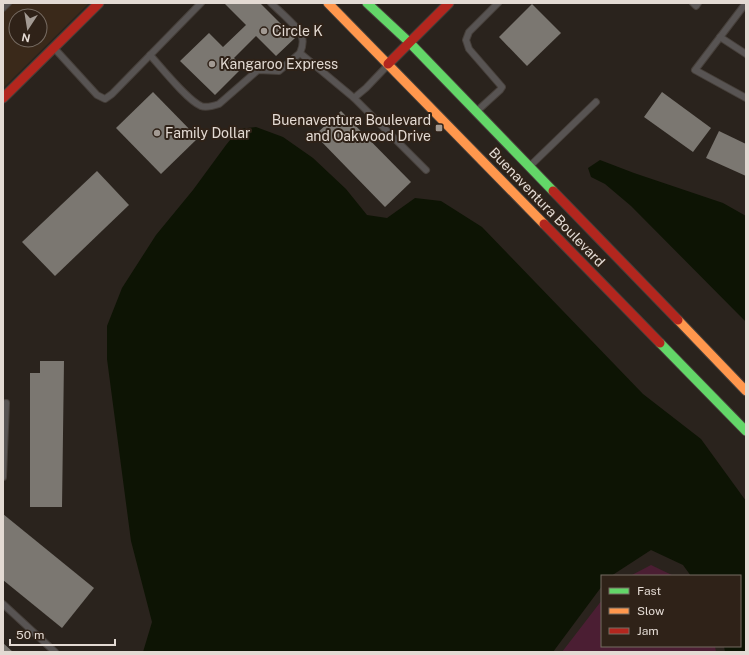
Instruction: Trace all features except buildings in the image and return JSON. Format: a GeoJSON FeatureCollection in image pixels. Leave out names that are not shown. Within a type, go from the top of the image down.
{"type":"FeatureCollection","features":[{"type":"Feature","properties":{"kind":"main road"},"geometry":{"type":"LineString","coordinates":[[3,98],[99,3]]}},
{"type":"Feature","properties":{"kind":"main road","name":"Buenaventura Boulevard"},"geometry":{"type":"LineString","coordinates":[[328,3],[746,431]]}},
{"type":"Feature","properties":{"kind":"main road","name":"Buenaventura Boulevard"},"geometry":{"type":"LineString","coordinates":[[367,3],[410,43],[746,391]]}},
{"type":"Feature","properties":{"kind":"main road"},"geometry":{"type":"LineString","coordinates":[[388,64],[449,3]]}},
{"type":"Feature","properties":{"kind":"lane"},"geometry":{"type":"LineString","coordinates":[[3,8],[8,3]]}},
{"type":"Feature","properties":{"kind":"lane"},"geometry":{"type":"LineString","coordinates":[[54,48],[97,94],[105,99],[112,94],[201,3]]}},
{"type":"Feature","properties":{"kind":"lane"},"geometry":{"type":"LineString","coordinates":[[150,55],[191,99],[201,106],[219,104],[258,70],[279,71],[300,53],[303,47],[301,32],[272,3]]}},
{"type":"Feature","properties":{"kind":"lane"},"geometry":{"type":"LineString","coordinates":[[476,112],[502,87],[469,49],[466,40],[469,32],[498,3]]}},
{"type":"Feature","properties":{"kind":"lane"},"geometry":{"type":"LineString","coordinates":[[693,3],[696,6],[698,3]]}},
{"type":"Feature","properties":{"kind":"lane"},"geometry":{"type":"LineString","coordinates":[[746,3],[695,70],[746,98]]}},
{"type":"Feature","properties":{"kind":"lane"},"geometry":{"type":"LineString","coordinates":[[720,37],[746,54]]}},
{"type":"Feature","properties":{"kind":"lane"},"geometry":{"type":"LineString","coordinates":[[300,53],[354,98],[426,170]]}},
{"type":"Feature","properties":{"kind":"lane"},"geometry":{"type":"LineString","coordinates":[[354,98],[366,88],[388,64]]}},
{"type":"Feature","properties":{"kind":"lane"},"geometry":{"type":"LineString","coordinates":[[529,167],[596,102]]}},
{"type":"Feature","properties":{"kind":"lane"},"geometry":{"type":"LineString","coordinates":[[3,477],[6,403]]}},
{"type":"Feature","properties":{"kind":"lane"},"geometry":{"type":"LineString","coordinates":[[3,604],[55,652]]}},
{"type":"Feature","properties":{"kind":"shaded area"},"geometry":{"type":"Polygon","coordinates":[[[3,3],[89,3],[48,44],[48,8],[8,8],[8,48],[43,48],[3,88],[3,3]]]}},
{"type":"Feature","properties":{"kind":"shaded area"},"geometry":{"type":"Polygon","coordinates":[[[256,127],[283,137],[313,158],[346,189],[367,215],[387,218],[415,198],[441,201],[482,227],[643,394],[701,439],[746,501],[746,652],[725,652],[724,647],[741,647],[741,575],[690,575],[683,565],[651,550],[613,575],[601,575],[601,587],[553,652],[143,652],[152,622],[131,541],[107,359],[107,326],[122,288],[156,235],[193,190],[239,129],[256,127]]]}},
{"type":"Feature","properties":{"kind":"shaded area"},"geometry":{"type":"Polygon","coordinates":[[[600,160],[723,203],[746,216],[746,322],[631,206],[605,184],[591,177],[588,168],[600,160]]]}},
{"type":"Feature","properties":{"kind":"shaded area"},"geometry":{"type":"Polygon","coordinates":[[[651,565],[672,575],[632,575],[651,565]]]}},
{"type":"Feature","properties":{"kind":"shaded area"},"geometry":{"type":"Polygon","coordinates":[[[601,601],[601,647],[715,647],[716,652],[562,652],[601,601]]]}},
{"type":"Feature","properties":{"kind":"traffic: fast"},"geometry":{"type":"LineString","coordinates":[[367,3],[410,43],[553,191]]}},
{"type":"Feature","properties":{"kind":"traffic: fast"},"geometry":{"type":"LineString","coordinates":[[660,343],[746,431]]}},
{"type":"Feature","properties":{"kind":"traffic: slow"},"geometry":{"type":"LineString","coordinates":[[328,3],[544,224]]}},
{"type":"Feature","properties":{"kind":"traffic: slow"},"geometry":{"type":"LineString","coordinates":[[678,320],[746,391]]}},
{"type":"Feature","properties":{"kind":"traffic: jam"},"geometry":{"type":"LineString","coordinates":[[3,98],[99,3]]}},
{"type":"Feature","properties":{"kind":"traffic: jam"},"geometry":{"type":"LineString","coordinates":[[388,64],[449,3]]}},
{"type":"Feature","properties":{"kind":"traffic: jam"},"geometry":{"type":"LineString","coordinates":[[553,191],[678,320]]}},
{"type":"Feature","properties":{"kind":"traffic: jam"},"geometry":{"type":"LineString","coordinates":[[544,224],[660,343]]}},
{"type":"Feature","properties":{"kind":"place","name":"Circle K"},"geometry":{"type":"Point","coordinates":[264,31]}},
{"type":"Feature","properties":{"kind":"place","name":"Kangaroo Express"},"geometry":{"type":"Point","coordinates":[212,64]}},
{"type":"Feature","properties":{"kind":"place","name":"Buenaventura Boulevard and Oakwood Drive"},"geometry":{"type":"Point","coordinates":[439,128]}},
{"type":"Feature","properties":{"kind":"place","name":"Family Dollar"},"geometry":{"type":"Point","coordinates":[157,133]}}]}
